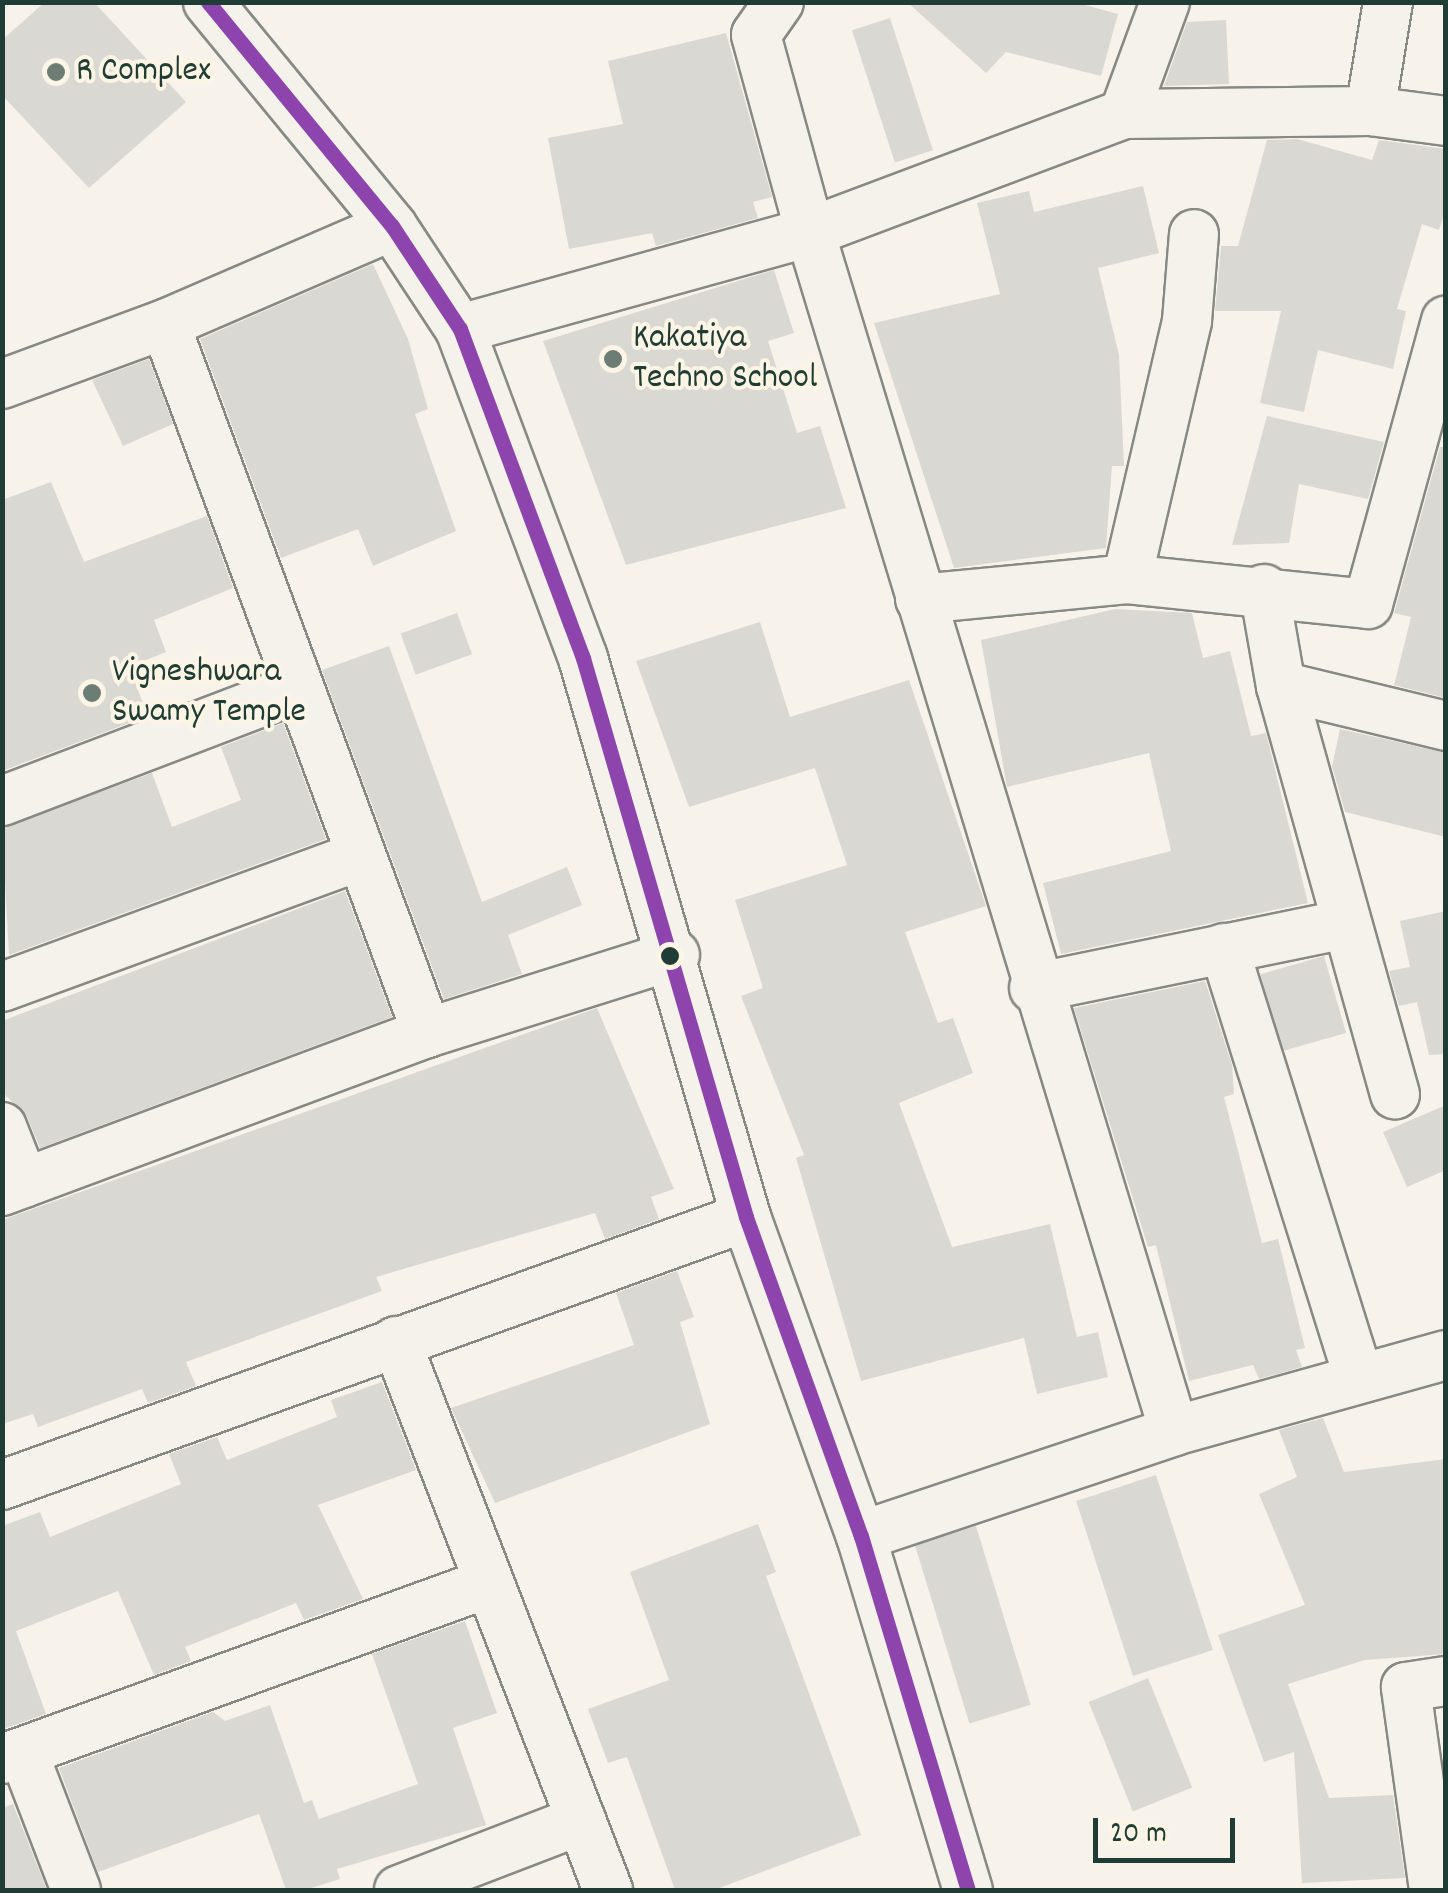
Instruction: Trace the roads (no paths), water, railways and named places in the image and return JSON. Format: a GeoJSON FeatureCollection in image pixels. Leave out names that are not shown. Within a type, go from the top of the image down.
{"type":"FeatureCollection","features":[{"type":"Feature","properties":{"kind":"street"},"geometry":{"type":"LineString","coordinates":[[208,2],[392,226],[460,329],[583,658],[675,955],[746,1217],[860,1536],[968,1890]]}},
{"type":"Feature","properties":{"kind":"street"},"geometry":{"type":"LineString","coordinates":[[779,2],[756,35],[810,232],[1034,988],[1174,1431]]}},
{"type":"Feature","properties":{"kind":"street"},"geometry":{"type":"LineString","coordinates":[[1124,114],[1165,2]]}},
{"type":"Feature","properties":{"kind":"street"},"geometry":{"type":"LineString","coordinates":[[1370,111],[1388,2]]}},
{"type":"Feature","properties":{"kind":"street"},"geometry":{"type":"LineString","coordinates":[[460,329],[810,232],[1124,114],[1370,111],[1446,121]]}},
{"type":"Feature","properties":{"kind":"street"},"geometry":{"type":"LineString","coordinates":[[2,384],[165,324],[392,226]]}},
{"type":"Feature","properties":{"kind":"street"},"geometry":{"type":"LineString","coordinates":[[1127,579],[1187,321],[1194,234]]}},
{"type":"Feature","properties":{"kind":"street"},"geometry":{"type":"LineString","coordinates":[[920,599],[1127,579],[1264,589],[1368,604],[1438,395],[1446,321]]}},
{"type":"Feature","properties":{"kind":"street"},"geometry":{"type":"LineString","coordinates":[[165,324],[294,690],[427,1033]]}},
{"type":"Feature","properties":{"kind":"street"},"geometry":{"type":"LineString","coordinates":[[1264,589],[1281,686],[1395,1094]]}},
{"type":"Feature","properties":{"kind":"street"},"geometry":{"type":"LineString","coordinates":[[1281,686],[1446,726]]}},
{"type":"Feature","properties":{"kind":"street"},"geometry":{"type":"LineString","coordinates":[[2,801],[294,690]]}},
{"type":"Feature","properties":{"kind":"street"},"geometry":{"type":"LineString","coordinates":[[2,987],[358,857]]}},
{"type":"Feature","properties":{"kind":"street"},"geometry":{"type":"LineString","coordinates":[[1034,988],[1345,924]]}},
{"type":"Feature","properties":{"kind":"street"},"geometry":{"type":"LineString","coordinates":[[1224,948],[1358,1375]]}},
{"type":"Feature","properties":{"kind":"street"},"geometry":{"type":"LineString","coordinates":[[2,1127],[13,1187],[427,1033],[675,955]]}},
{"type":"Feature","properties":{"kind":"street"},"geometry":{"type":"LineString","coordinates":[[2,1485],[746,1217]]}},
{"type":"Feature","properties":{"kind":"street"},"geometry":{"type":"LineString","coordinates":[[396,1341],[483,1585],[608,1890]]}},
{"type":"Feature","properties":{"kind":"street"},"geometry":{"type":"LineString","coordinates":[[860,1536],[1174,1431],[1358,1375],[1446,1355]]}},
{"type":"Feature","properties":{"kind":"street"},"geometry":{"type":"LineString","coordinates":[[76,1890],[13,1755],[483,1585]]}},
{"type":"Feature","properties":{"kind":"street"},"geometry":{"type":"LineString","coordinates":[[1434,1890],[1406,1687],[1446,1681]]}},
{"type":"Feature","properties":{"kind":"street"},"geometry":{"type":"LineString","coordinates":[[399,1890],[581,1820]]}},
{"type":"Feature","properties":{"kind":"place","name":"R Complex"},"geometry":{"type":"Point","coordinates":[56,72]}},
{"type":"Feature","properties":{"kind":"place","name":"Kakatiya Techno School"},"geometry":{"type":"Point","coordinates":[613,359]}},
{"type":"Feature","properties":{"kind":"place","name":"Vigneshwara Swamy Temple"},"geometry":{"type":"Point","coordinates":[92,693]}}]}
